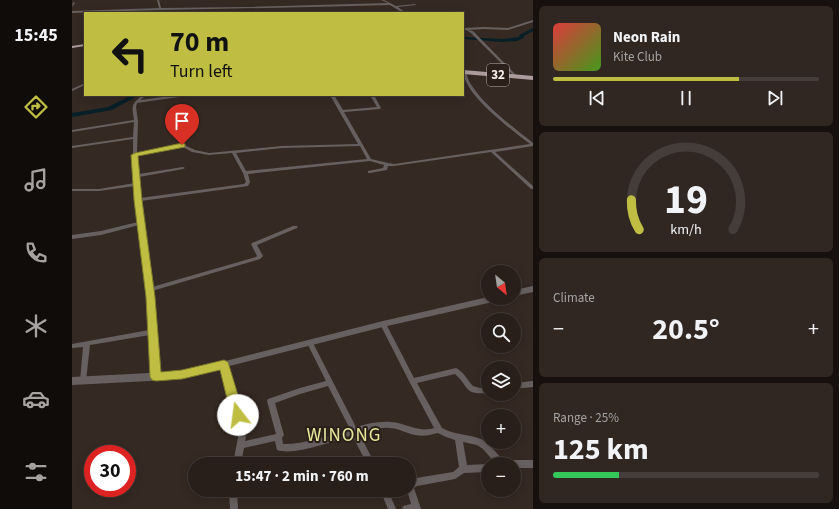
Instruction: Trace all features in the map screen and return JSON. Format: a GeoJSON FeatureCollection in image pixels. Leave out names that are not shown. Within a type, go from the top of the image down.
{"type":"FeatureCollection","features":[{"type":"Feature","properties":{"kind":"highway"},"geometry":{"type":"LineString","coordinates":[[72,47],[84,45]]}},
{"type":"Feature","properties":{"kind":"highway","name":"32"},"geometry":{"type":"LineString","coordinates":[[464,72],[533,78]]}},
{"type":"Feature","properties":{"kind":"street"},"geometry":{"type":"LineString","coordinates":[[158,0],[160,9]]}},
{"type":"Feature","properties":{"kind":"street"},"geometry":{"type":"LineString","coordinates":[[382,0],[403,12]]}},
{"type":"Feature","properties":{"kind":"street"},"geometry":{"type":"LineString","coordinates":[[72,12],[391,4]]}},
{"type":"Feature","properties":{"kind":"street"},"geometry":{"type":"LineString","coordinates":[[395,7],[415,5]]}},
{"type":"Feature","properties":{"kind":"street"},"geometry":{"type":"LineString","coordinates":[[464,29],[508,29],[533,21]]}},
{"type":"Feature","properties":{"kind":"street"},"geometry":{"type":"LineString","coordinates":[[464,29],[472,32],[515,76]]}},
{"type":"Feature","properties":{"kind":"street"},"geometry":{"type":"LineString","coordinates":[[370,172],[385,169],[386,166],[493,152],[533,145],[480,99],[466,80],[464,72]]}},
{"type":"Feature","properties":{"kind":"street"},"geometry":{"type":"LineString","coordinates":[[72,90],[84,84]]}},
{"type":"Feature","properties":{"kind":"street"},"geometry":{"type":"LineString","coordinates":[[144,96],[136,102],[134,107],[136,121],[135,155],[138,200],[154,332],[156,377]]}},
{"type":"Feature","properties":{"kind":"street"},"geometry":{"type":"LineString","coordinates":[[136,102],[179,96]]}},
{"type":"Feature","properties":{"kind":"street"},"geometry":{"type":"LineString","coordinates":[[333,96],[370,160]]}},
{"type":"Feature","properties":{"kind":"street"},"geometry":{"type":"LineString","coordinates":[[342,111],[379,108],[373,96]]}},
{"type":"Feature","properties":{"kind":"street"},"geometry":{"type":"LineString","coordinates":[[72,131],[136,121]]}},
{"type":"Feature","properties":{"kind":"street"},"geometry":{"type":"LineString","coordinates":[[72,147],[135,138]]}},
{"type":"Feature","properties":{"kind":"street"},"geometry":{"type":"LineString","coordinates":[[135,155],[182,145],[201,153],[234,152],[282,147],[362,145]]}},
{"type":"Feature","properties":{"kind":"street"},"geometry":{"type":"LineString","coordinates":[[138,200],[245,185],[248,182],[245,173],[234,152]]}},
{"type":"Feature","properties":{"kind":"street"},"geometry":{"type":"LineString","coordinates":[[493,152],[533,188]]}},
{"type":"Feature","properties":{"kind":"street"},"geometry":{"type":"LineString","coordinates":[[245,173],[370,160],[378,160],[386,166]]}},
{"type":"Feature","properties":{"kind":"street"},"geometry":{"type":"LineString","coordinates":[[136,176],[183,168]]}},
{"type":"Feature","properties":{"kind":"street"},"geometry":{"type":"LineString","coordinates":[[72,190],[99,190],[137,184]]}},
{"type":"Feature","properties":{"kind":"street"},"geometry":{"type":"LineString","coordinates":[[72,237],[141,223]]}},
{"type":"Feature","properties":{"kind":"street"},"geometry":{"type":"LineString","coordinates":[[149,290],[258,258],[260,256],[254,246],[256,243],[295,227]]}},
{"type":"Feature","properties":{"kind":"street"},"geometry":{"type":"LineString","coordinates":[[521,292],[533,288]]}},
{"type":"Feature","properties":{"kind":"street"},"geometry":{"type":"LineString","coordinates":[[72,382],[182,375],[383,324],[481,301]]}},
{"type":"Feature","properties":{"kind":"street"},"geometry":{"type":"LineString","coordinates":[[383,324],[388,337],[439,430],[446,434],[473,440],[486,447],[494,457]]}},
{"type":"Feature","properties":{"kind":"street"},"geometry":{"type":"LineString","coordinates":[[72,346],[154,332]]}},
{"type":"Feature","properties":{"kind":"street"},"geometry":{"type":"LineString","coordinates":[[310,343],[367,457]]}},
{"type":"Feature","properties":{"kind":"street"},"geometry":{"type":"LineString","coordinates":[[84,381],[87,344]]}},
{"type":"Feature","properties":{"kind":"street"},"geometry":{"type":"LineString","coordinates":[[224,365],[241,427],[241,445],[238,457]]}},
{"type":"Feature","properties":{"kind":"street"},"geometry":{"type":"LineString","coordinates":[[412,381],[456,371],[472,390],[481,391]]}},
{"type":"Feature","properties":{"kind":"street"},"geometry":{"type":"LineString","coordinates":[[330,383],[268,402],[280,435],[278,437],[280,448],[282,449],[309,444],[385,424],[424,434],[439,430]]}},
{"type":"Feature","properties":{"kind":"street"},"geometry":{"type":"LineString","coordinates":[[521,385],[533,384]]}},
{"type":"Feature","properties":{"kind":"street"},"geometry":{"type":"LineString","coordinates":[[459,436],[463,469]]}},
{"type":"Feature","properties":{"kind":"street"},"geometry":{"type":"LineString","coordinates":[[241,445],[278,437]]}},
{"type":"Feature","properties":{"kind":"street"},"geometry":{"type":"LineString","coordinates":[[521,464],[533,464]]}},
{"type":"Feature","properties":{"kind":"street"},"geometry":{"type":"LineString","coordinates":[[406,509],[417,508],[410,488],[411,485],[416,482],[456,475],[463,469],[481,468]]}},
{"type":"Feature","properties":{"kind":"street"},"geometry":{"type":"LineString","coordinates":[[233,497],[234,509]]}},
{"type":"Feature","properties":{"kind":"street"},"geometry":{"type":"LineString","coordinates":[[387,497],[392,509]]}},
{"type":"Feature","properties":{"kind":"waterway"},"geometry":{"type":"LineString","coordinates":[[464,38],[511,41],[522,37],[521,36],[533,29]]}},
{"type":"Feature","properties":{"kind":"waterway"},"geometry":{"type":"LineString","coordinates":[[72,115],[110,109],[134,96]]}},
{"type":"Feature","properties":{"kind":"district","name":"WINONG"},"geometry":{"type":"Point","coordinates":[344,435]}},
{"type":"Feature","properties":{"kind":"route"},"geometry":{"type":"LineString","coordinates":[[182,145],[135,155],[138,200],[146,255],[152,318],[156,377],[182,375],[224,365],[238,415]]}}]}
